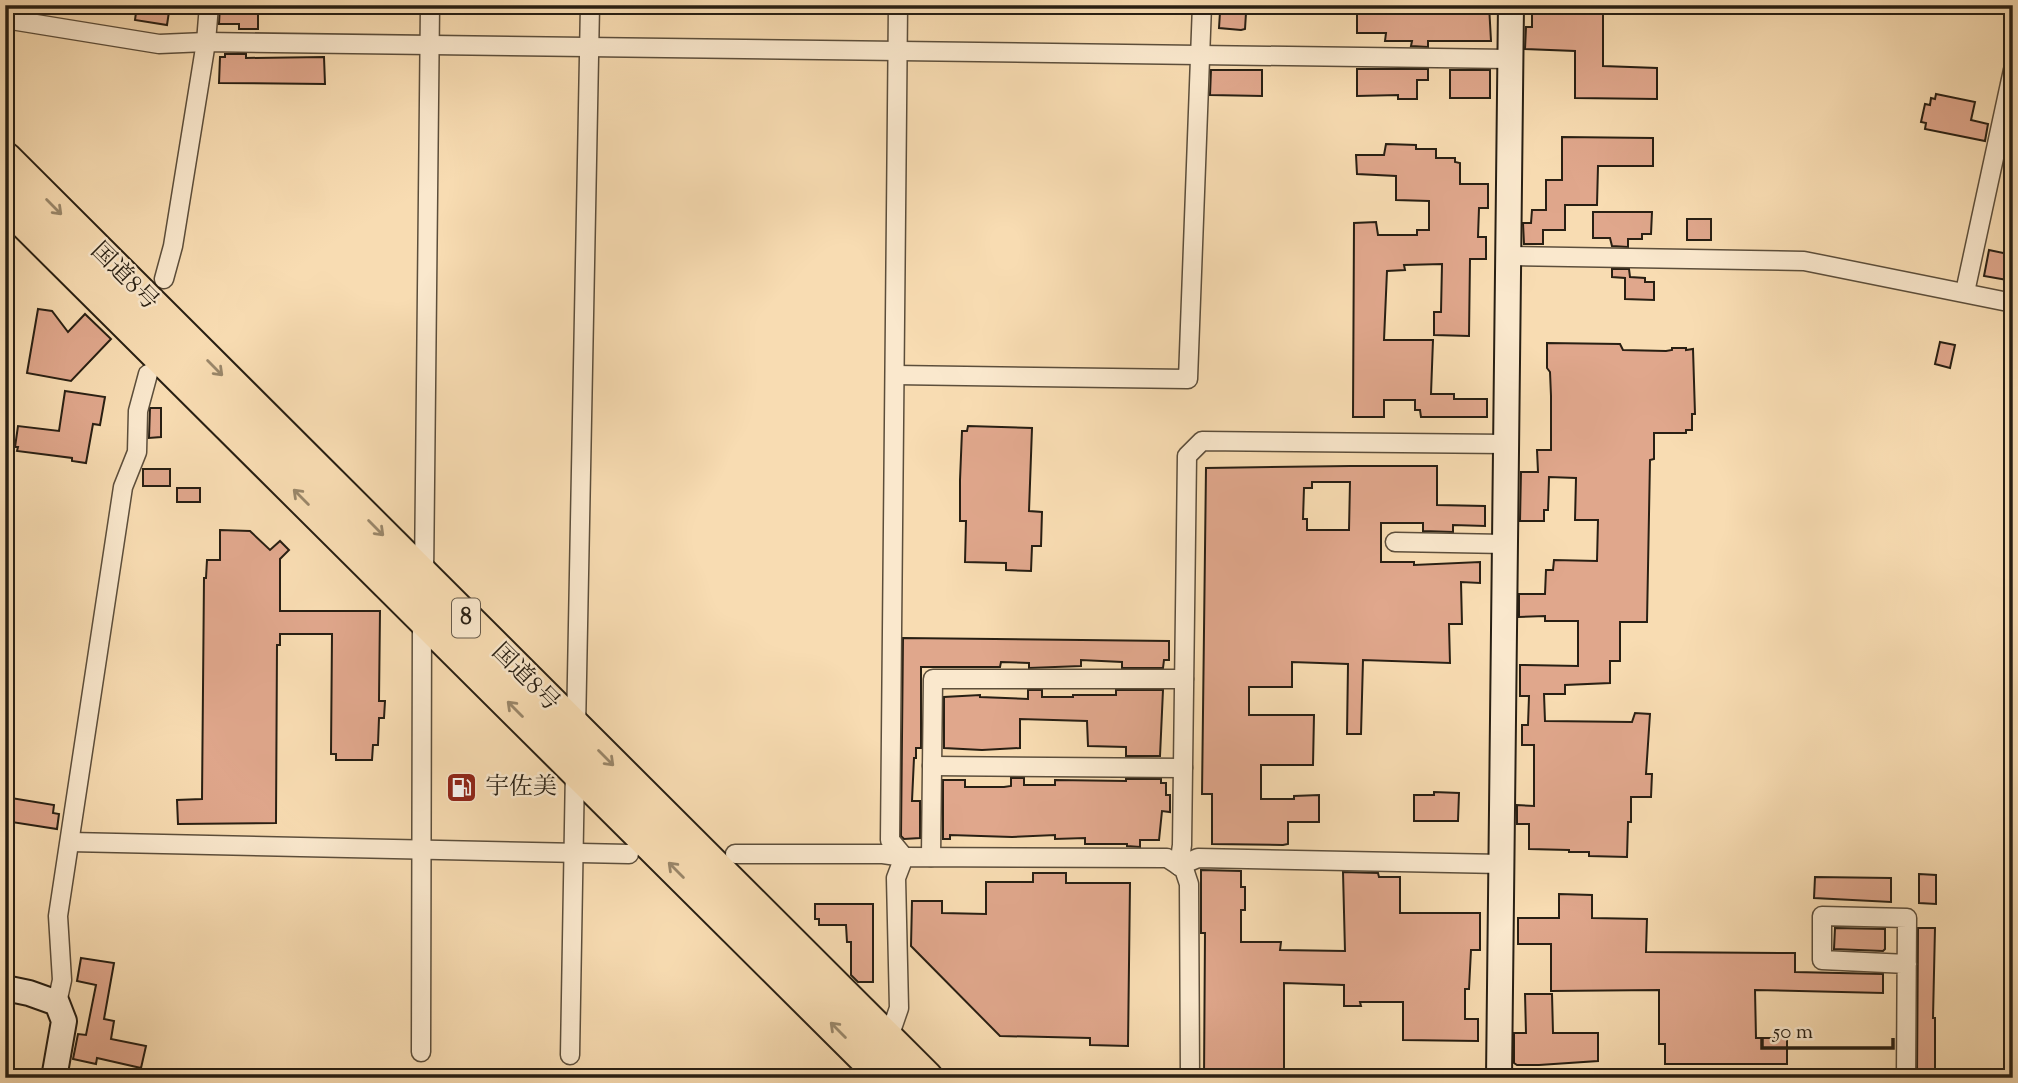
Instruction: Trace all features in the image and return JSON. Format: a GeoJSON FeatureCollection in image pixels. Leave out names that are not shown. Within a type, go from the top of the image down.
{"type":"FeatureCollection","features":[{"type":"Feature","properties":{"kind":"highway","name":"国道8号"},"geometry":{"type":"LineString","coordinates":[[5,159],[926,1078]]}},
{"type":"Feature","properties":{"kind":"highway","name":"国道8号"},"geometry":{"type":"LineString","coordinates":[[5,202],[886,1078]]}},
{"type":"Feature","properties":{"kind":"street"},"geometry":{"type":"LineString","coordinates":[[164,279],[173,246],[206,42],[209,5]]}},
{"type":"Feature","properties":{"kind":"street"},"geometry":{"type":"LineString","coordinates":[[424,577],[430,5]]}},
{"type":"Feature","properties":{"kind":"street"},"geometry":{"type":"LineString","coordinates":[[576,729],[590,5]]}},
{"type":"Feature","properties":{"kind":"street"},"geometry":{"type":"LineString","coordinates":[[898,5],[890,840],[904,857]]}},
{"type":"Feature","properties":{"kind":"street"},"geometry":{"type":"LineString","coordinates":[[895,374],[1188,379],[1202,5]]}},
{"type":"Feature","properties":{"kind":"street"},"geometry":{"type":"LineString","coordinates":[[1499,1078],[1511,5]]}},
{"type":"Feature","properties":{"kind":"street"},"geometry":{"type":"LineString","coordinates":[[5,19],[159,44],[206,42],[1510,59]]}},
{"type":"Feature","properties":{"kind":"street"},"geometry":{"type":"LineString","coordinates":[[1965,292],[2013,70]]}},
{"type":"Feature","properties":{"kind":"street"},"geometry":{"type":"LineString","coordinates":[[5,215],[81,279]]}},
{"type":"Feature","properties":{"kind":"street"},"geometry":{"type":"LineString","coordinates":[[1508,256],[1804,261],[2013,303]]}},
{"type":"Feature","properties":{"kind":"street"},"geometry":{"type":"LineString","coordinates":[[54,1078],[64,1021],[57,1003],[62,980],[58,916],[123,487],[136,452],[138,411],[148,374]]}},
{"type":"Feature","properties":{"kind":"street"},"geometry":{"type":"LineString","coordinates":[[1179,866],[1182,845],[1187,456],[1202,441],[1506,444]]}},
{"type":"Feature","properties":{"kind":"street"},"geometry":{"type":"LineString","coordinates":[[1395,542],[1505,544]]}},
{"type":"Feature","properties":{"kind":"street"},"geometry":{"type":"LineString","coordinates":[[421,1052],[422,617]]}},
{"type":"Feature","properties":{"kind":"street"},"geometry":{"type":"LineString","coordinates":[[930,857],[933,679],[1184,679]]}},
{"type":"Feature","properties":{"kind":"street"},"geometry":{"type":"LineString","coordinates":[[932,766],[1183,768]]}},
{"type":"Feature","properties":{"kind":"street"},"geometry":{"type":"LineString","coordinates":[[570,1055],[575,769]]}},
{"type":"Feature","properties":{"kind":"street"},"geometry":{"type":"LineString","coordinates":[[70,842],[629,854]]}},
{"type":"Feature","properties":{"kind":"street"},"geometry":{"type":"LineString","coordinates":[[734,854],[1167,858],[1184,869],[1189,884],[1190,1078]]}},
{"type":"Feature","properties":{"kind":"street"},"geometry":{"type":"LineString","coordinates":[[888,1040],[899,1008],[896,878],[904,857]]}},
{"type":"Feature","properties":{"kind":"street"},"geometry":{"type":"LineString","coordinates":[[1179,866],[1198,858],[1501,864]]}},
{"type":"Feature","properties":{"kind":"street"},"geometry":{"type":"LineString","coordinates":[[1906,1078],[1907,964],[1907,918],[1822,916],[1822,960],[1907,964]]}},
{"type":"Feature","properties":{"kind":"street"},"geometry":{"type":"LineString","coordinates":[[5,988],[57,1003]]}},
{"type":"Feature","properties":{"kind":"building"},"geometry":{"type":"Polygon","coordinates":[[[137,5],[170,5],[167,25],[135,20],[137,5]]]}},
{"type":"Feature","properties":{"kind":"building"},"geometry":{"type":"Polygon","coordinates":[[[220,5],[258,5],[258,29],[239,29],[239,24],[219,24],[220,5]]]}},
{"type":"Feature","properties":{"kind":"building"},"geometry":{"type":"Polygon","coordinates":[[[1397,5],[1429,5],[1429,14],[1466,14],[1466,5],[1489,5],[1491,41],[1428,41],[1428,47],[1411,46],[1412,41],[1385,41],[1386,33],[1357,33],[1357,12],[1397,12],[1397,5]]]}},
{"type":"Feature","properties":{"kind":"building"},"geometry":{"type":"Polygon","coordinates":[[[1532,5],[1603,5],[1603,66],[1657,68],[1657,99],[1575,98],[1575,51],[1525,49],[1526,27],[1532,27],[1532,5]]]}},
{"type":"Feature","properties":{"kind":"building"},"geometry":{"type":"Polygon","coordinates":[[[1220,12],[1246,13],[1245,29],[1219,28],[1220,12]]]}},
{"type":"Feature","properties":{"kind":"building"},"geometry":{"type":"Polygon","coordinates":[[[225,54],[246,54],[246,58],[324,57],[325,84],[219,83],[220,57],[225,57],[225,54]]]}},
{"type":"Feature","properties":{"kind":"building"},"geometry":{"type":"Polygon","coordinates":[[[1357,69],[1428,69],[1428,80],[1417,80],[1417,99],[1398,99],[1398,95],[1357,96],[1357,69]]]}},
{"type":"Feature","properties":{"kind":"building"},"geometry":{"type":"Polygon","coordinates":[[[1211,70],[1262,70],[1262,96],[1210,95],[1211,70]]]}},
{"type":"Feature","properties":{"kind":"building"},"geometry":{"type":"Polygon","coordinates":[[[1450,70],[1490,70],[1490,98],[1450,98],[1450,70]]]}},
{"type":"Feature","properties":{"kind":"building"},"geometry":{"type":"Polygon","coordinates":[[[1936,94],[1975,102],[1971,120],[1988,124],[1985,141],[1925,129],[1926,123],[1921,122],[1925,104],[1930,105],[1931,98],[1935,99],[1936,94]]]}},
{"type":"Feature","properties":{"kind":"building"},"geometry":{"type":"Polygon","coordinates":[[[1562,137],[1653,138],[1653,166],[1598,166],[1597,205],[1565,205],[1565,230],[1543,230],[1543,244],[1524,244],[1523,223],[1531,223],[1532,210],[1546,210],[1546,180],[1562,180],[1562,137]]]}},
{"type":"Feature","properties":{"kind":"building"},"geometry":{"type":"Polygon","coordinates":[[[1386,144],[1436,149],[1436,158],[1455,158],[1455,162],[1460,163],[1460,184],[1488,184],[1488,208],[1479,208],[1478,237],[1486,237],[1486,259],[1470,259],[1469,336],[1434,335],[1434,312],[1441,312],[1442,264],[1404,265],[1405,270],[1387,271],[1384,340],[1433,340],[1431,394],[1454,394],[1454,399],[1487,399],[1487,417],[1421,417],[1420,410],[1415,410],[1415,400],[1384,400],[1384,417],[1353,417],[1354,223],[1376,222],[1378,235],[1417,235],[1417,230],[1429,230],[1429,201],[1396,200],[1396,176],[1357,174],[1356,155],[1384,155],[1386,144]]]}},
{"type":"Feature","properties":{"kind":"building"},"geometry":{"type":"Polygon","coordinates":[[[1593,212],[1652,212],[1651,234],[1642,234],[1642,239],[1628,239],[1628,247],[1612,246],[1610,238],[1593,238],[1593,212]]]}},
{"type":"Feature","properties":{"kind":"building"},"geometry":{"type":"Polygon","coordinates":[[[1687,219],[1711,219],[1711,240],[1687,240],[1687,219]]]}},
{"type":"Feature","properties":{"kind":"building"},"geometry":{"type":"Polygon","coordinates":[[[1989,250],[2013,255],[2013,281],[1984,276],[1989,250]]]}},
{"type":"Feature","properties":{"kind":"building"},"geometry":{"type":"Polygon","coordinates":[[[1612,269],[1629,269],[1630,277],[1654,282],[1654,300],[1625,299],[1625,278],[1612,277],[1612,269]]]}},
{"type":"Feature","properties":{"kind":"building"},"geometry":{"type":"Polygon","coordinates":[[[38,309],[52,311],[68,332],[85,314],[111,339],[71,381],[27,373],[38,309]]]}},
{"type":"Feature","properties":{"kind":"building"},"geometry":{"type":"Polygon","coordinates":[[[1940,342],[1955,345],[1950,368],[1935,364],[1940,342]]]}},
{"type":"Feature","properties":{"kind":"building"},"geometry":{"type":"Polygon","coordinates":[[[1547,343],[1620,344],[1623,350],[1693,349],[1695,414],[1692,414],[1692,430],[1686,430],[1686,433],[1654,433],[1654,459],[1650,460],[1647,622],[1620,622],[1620,661],[1610,661],[1610,683],[1565,685],[1565,694],[1544,694],[1545,721],[1632,722],[1635,713],[1650,714],[1646,774],[1652,774],[1651,797],[1631,797],[1627,857],[1589,856],[1589,852],[1569,850],[1529,849],[1529,824],[1517,824],[1517,805],[1534,806],[1534,745],[1522,745],[1522,725],[1528,725],[1529,696],[1520,696],[1520,665],[1578,666],[1578,621],[1545,621],[1545,616],[1519,617],[1519,594],[1545,594],[1546,570],[1553,570],[1554,560],[1597,561],[1598,520],[1575,520],[1576,478],[1549,477],[1548,510],[1544,510],[1544,521],[1520,521],[1521,472],[1538,472],[1537,450],[1551,450],[1547,343]]]}},
{"type":"Feature","properties":{"kind":"building"},"geometry":{"type":"Polygon","coordinates":[[[65,391],[105,397],[100,425],[93,424],[86,463],[72,461],[72,458],[17,451],[18,447],[15,447],[18,426],[59,431],[65,391]]]}},
{"type":"Feature","properties":{"kind":"building"},"geometry":{"type":"Polygon","coordinates":[[[150,408],[161,408],[161,437],[149,438],[150,408]]]}},
{"type":"Feature","properties":{"kind":"building"},"geometry":{"type":"Polygon","coordinates":[[[968,426],[1032,428],[1029,511],[1042,512],[1041,546],[1032,546],[1031,571],[1006,570],[1006,563],[965,562],[966,521],[960,521],[960,480],[962,431],[967,431],[968,426]]]}},
{"type":"Feature","properties":{"kind":"building"},"geometry":{"type":"Polygon","coordinates":[[[1437,466],[1437,505],[1485,506],[1485,526],[1453,525],[1453,532],[1423,531],[1423,523],[1381,523],[1381,562],[1414,562],[1414,565],[1480,562],[1480,583],[1461,582],[1462,624],[1449,624],[1450,663],[1363,660],[1361,734],[1347,734],[1348,664],[1292,662],[1292,687],[1249,687],[1249,715],[1314,715],[1313,765],[1261,765],[1261,799],[1294,799],[1294,796],[1319,795],[1319,822],[1288,822],[1288,844],[1212,844],[1212,794],[1202,794],[1206,468],[1437,466]],[[1312,482],[1312,488],[1304,488],[1303,519],[1307,519],[1307,530],[1349,530],[1350,482],[1312,482]]]}},
{"type":"Feature","properties":{"kind":"building"},"geometry":{"type":"Polygon","coordinates":[[[143,469],[170,469],[170,486],[143,486],[143,469]]]}},
{"type":"Feature","properties":{"kind":"building"},"geometry":{"type":"Polygon","coordinates":[[[177,488],[200,488],[200,502],[177,502],[177,488]]]}},
{"type":"Feature","properties":{"kind":"building"},"geometry":{"type":"Polygon","coordinates":[[[220,530],[250,531],[270,550],[280,541],[289,550],[280,559],[280,611],[380,611],[379,701],[385,701],[384,718],[379,718],[378,745],[373,745],[372,760],[336,760],[336,754],[331,754],[332,634],[280,634],[280,645],[277,645],[276,823],[178,824],[177,800],[202,799],[204,578],[207,560],[220,560],[220,530]]]}},
{"type":"Feature","properties":{"kind":"building"},"geometry":{"type":"Polygon","coordinates":[[[903,638],[1169,641],[1169,660],[1164,660],[1163,668],[1122,668],[1122,662],[1081,660],[1081,666],[1029,668],[1029,663],[1001,662],[1000,667],[921,667],[921,748],[916,748],[914,758],[912,801],[920,801],[920,838],[904,839],[901,836],[903,638]]]}},
{"type":"Feature","properties":{"kind":"building"},"geometry":{"type":"Polygon","coordinates":[[[1028,690],[1042,690],[1042,697],[1073,697],[1116,695],[1116,690],[1163,690],[1160,756],[1126,756],[1126,747],[1088,746],[1087,721],[1020,719],[1020,748],[944,748],[944,697],[980,695],[1028,699],[1028,690]]]}},
{"type":"Feature","properties":{"kind":"building"},"geometry":{"type":"Polygon","coordinates":[[[1011,778],[1024,778],[1024,785],[1055,785],[1055,780],[1161,779],[1161,783],[1166,783],[1166,795],[1170,795],[1170,812],[1162,811],[1159,840],[1140,840],[1140,847],[1127,844],[1085,844],[1085,838],[1055,839],[1055,835],[950,835],[950,839],[943,839],[943,780],[965,780],[965,787],[1004,787],[1011,786],[1011,778]]]}},
{"type":"Feature","properties":{"kind":"building"},"geometry":{"type":"Polygon","coordinates":[[[1434,792],[1459,793],[1458,821],[1414,821],[1414,795],[1434,795],[1434,792]]]}},
{"type":"Feature","properties":{"kind":"building"},"geometry":{"type":"Polygon","coordinates":[[[5,797],[54,805],[53,813],[59,814],[57,829],[5,821],[5,797]]]}},
{"type":"Feature","properties":{"kind":"building"},"geometry":{"type":"Polygon","coordinates":[[[1201,870],[1241,871],[1241,887],[1245,887],[1245,910],[1241,910],[1241,942],[1281,942],[1280,950],[1345,951],[1343,872],[1400,877],[1400,913],[1480,913],[1480,950],[1471,950],[1469,989],[1465,989],[1465,1019],[1478,1019],[1478,1041],[1403,1040],[1403,1002],[1360,1002],[1361,1006],[1344,1006],[1344,985],[1284,983],[1284,1078],[1204,1078],[1205,933],[1201,933],[1201,870]]]}},
{"type":"Feature","properties":{"kind":"building"},"geometry":{"type":"Polygon","coordinates":[[[1033,873],[1066,873],[1066,883],[1130,883],[1128,1046],[1090,1045],[1090,1038],[1000,1036],[911,946],[912,901],[942,901],[942,913],[986,914],[986,882],[1033,882],[1033,873]]]}},
{"type":"Feature","properties":{"kind":"building"},"geometry":{"type":"Polygon","coordinates":[[[1919,874],[1936,875],[1936,904],[1919,903],[1919,874]]]}},
{"type":"Feature","properties":{"kind":"building"},"geometry":{"type":"Polygon","coordinates":[[[1815,877],[1891,878],[1891,902],[1814,898],[1815,877]]]}},
{"type":"Feature","properties":{"kind":"building"},"geometry":{"type":"Polygon","coordinates":[[[1559,894],[1592,895],[1592,918],[1647,919],[1646,952],[1795,953],[1795,972],[1883,974],[1883,993],[1755,990],[1756,1038],[1787,1038],[1787,1064],[1665,1064],[1665,1044],[1659,1044],[1659,990],[1551,991],[1551,944],[1518,944],[1518,918],[1559,918],[1559,894]]]}},
{"type":"Feature","properties":{"kind":"building"},"geometry":{"type":"Polygon","coordinates":[[[815,904],[873,904],[873,982],[858,982],[851,975],[851,942],[847,942],[846,925],[819,925],[819,919],[815,919],[815,904]]]}},
{"type":"Feature","properties":{"kind":"building"},"geometry":{"type":"Polygon","coordinates":[[[1835,928],[1885,929],[1885,949],[1834,949],[1835,928]]]}},
{"type":"Feature","properties":{"kind":"building"},"geometry":{"type":"Polygon","coordinates":[[[1918,928],[1935,928],[1935,1078],[1917,1078],[1918,928]]]}},
{"type":"Feature","properties":{"kind":"building"},"geometry":{"type":"Polygon","coordinates":[[[81,958],[114,963],[104,1019],[114,1021],[111,1039],[146,1046],[141,1068],[97,1058],[96,1064],[73,1059],[78,1034],[86,1035],[96,985],[77,981],[81,958]]]}},
{"type":"Feature","properties":{"kind":"building"},"geometry":{"type":"Polygon","coordinates":[[[1525,994],[1552,994],[1553,1033],[1598,1033],[1598,1061],[1539,1065],[1514,1063],[1514,1033],[1526,1033],[1525,994]]]}},
{"type":"Feature","properties":{"kind":"place","name":"宇佐美"},"geometry":{"type":"Point","coordinates":[462,788]}}]}
